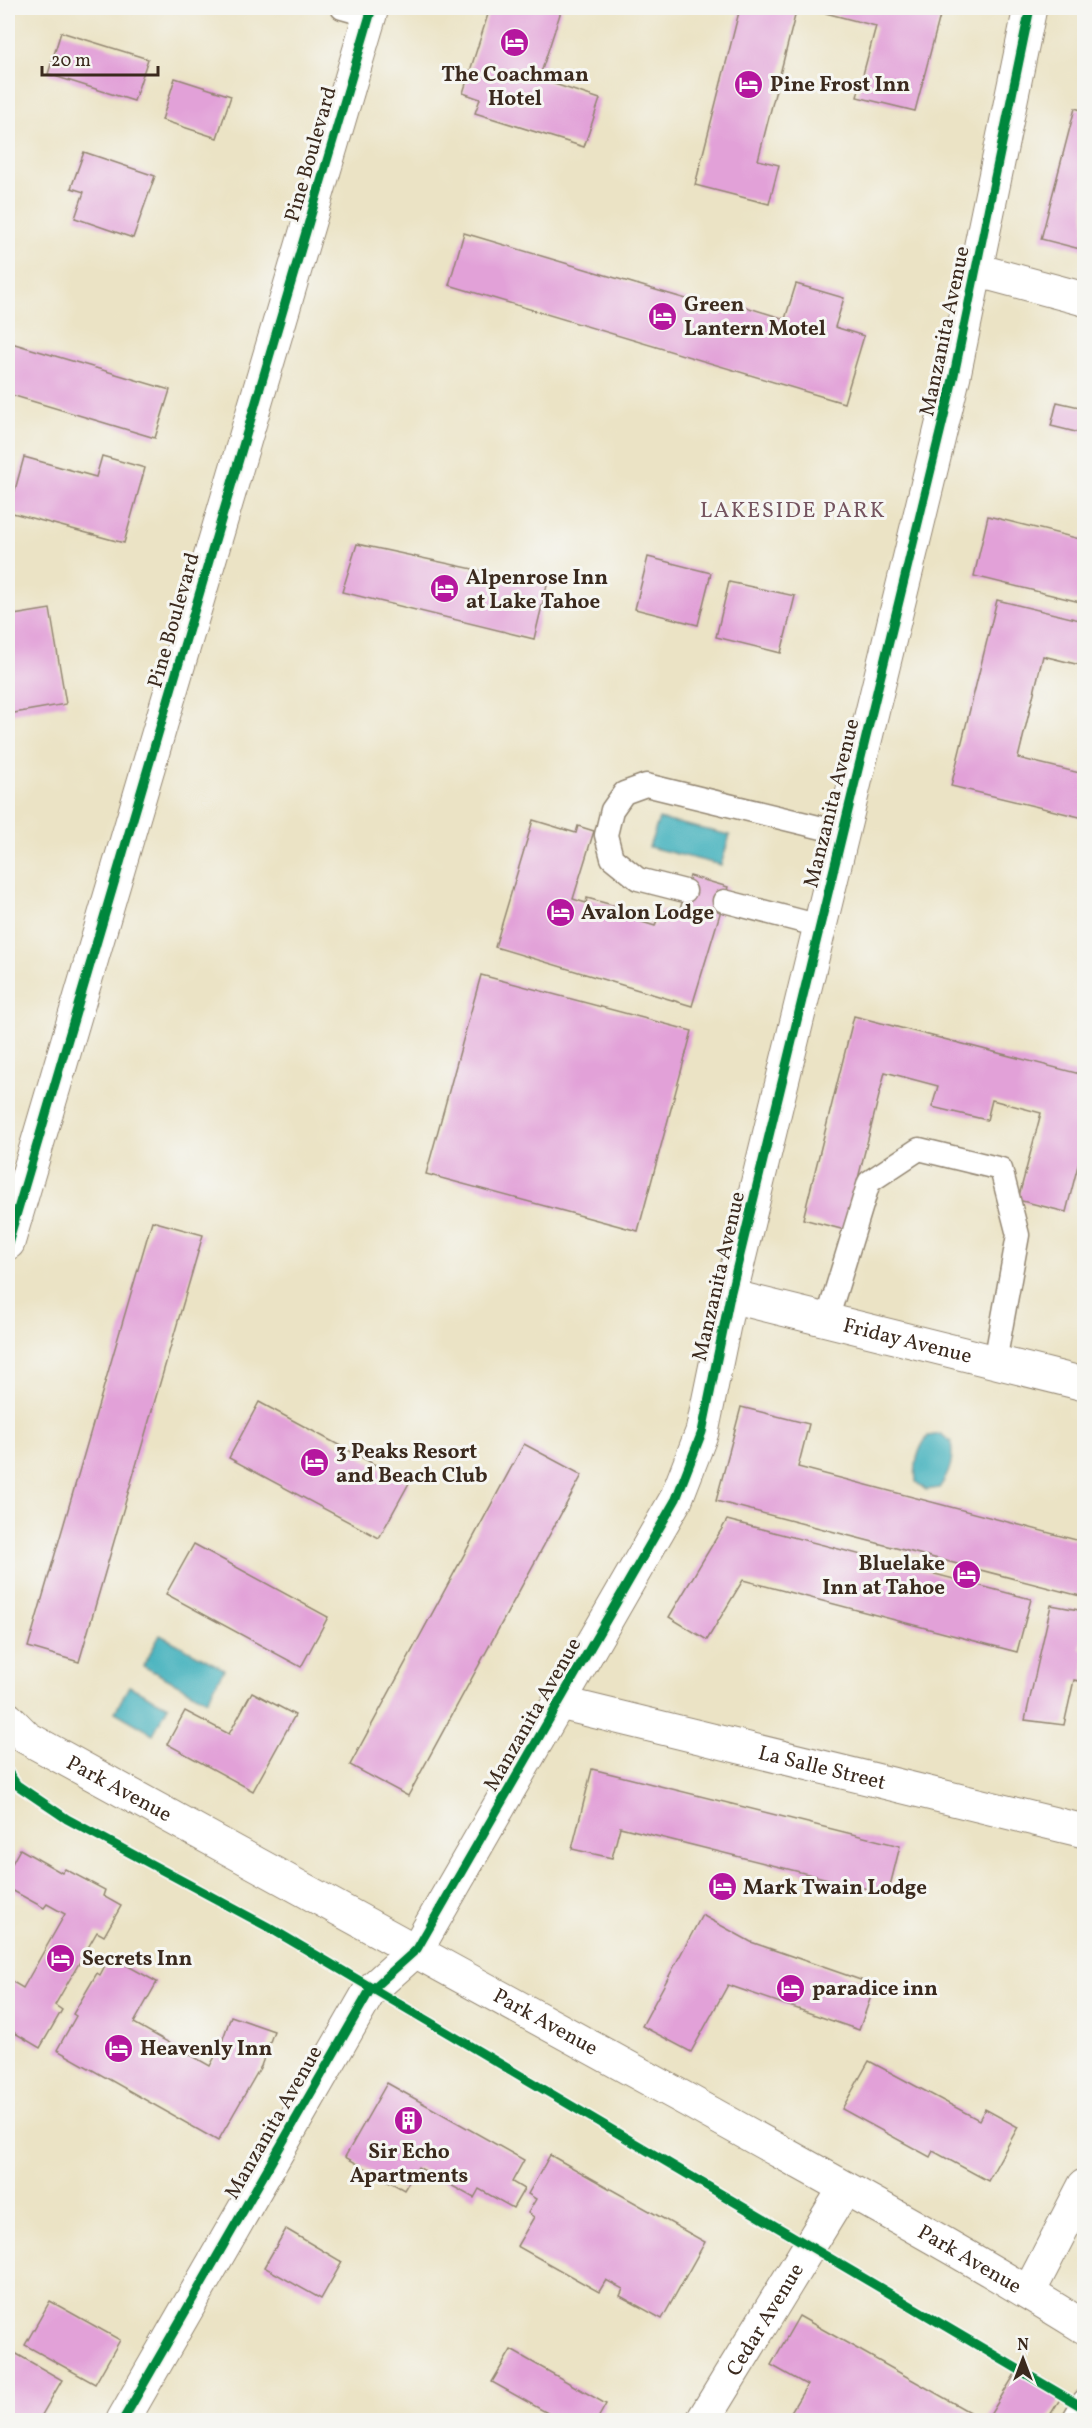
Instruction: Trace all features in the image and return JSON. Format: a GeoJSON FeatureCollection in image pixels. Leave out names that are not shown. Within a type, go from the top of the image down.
{"type":"FeatureCollection","features":[{"type":"Feature","properties":{"kind":"street","name":"Manzanita Avenue"},"geometry":{"type":"LineString","coordinates":[[123,2421],[369,1992],[417,1949],[676,1499],[702,1432],[730,1296],[954,375],[1030,8]]}},
{"type":"Feature","properties":{"kind":"street","name":"Pine Boulevard"},"geometry":{"type":"LineString","coordinates":[[8,1243],[361,10]]}},
{"type":"Feature","properties":{"kind":"street"},"geometry":{"type":"LineString","coordinates":[[976,270],[1084,299]]}},
{"type":"Feature","properties":{"kind":"street","name":"Friday Avenue"},"geometry":{"type":"LineString","coordinates":[[730,1296],[1084,1384]]}},
{"type":"Feature","properties":{"kind":"street","name":"La Salle Street"},"geometry":{"type":"LineString","coordinates":[[560,1703],[1084,1832]]}},
{"type":"Feature","properties":{"kind":"street","name":"Park Avenue"},"geometry":{"type":"LineString","coordinates":[[8,1719],[27,1737],[417,1949],[1029,2292],[1084,2327]]}},
{"type":"Feature","properties":{"kind":"street"},"geometry":{"type":"LineString","coordinates":[[1029,2292],[1084,2186]]}},
{"type":"Feature","properties":{"kind":"street","name":"Cedar Avenue"},"geometry":{"type":"LineString","coordinates":[[704,2421],[845,2188]]}},
{"type":"Feature","properties":{"kind":"lane"},"geometry":{"type":"LineString","coordinates":[[685,891],[638,879],[612,858],[606,835],[612,810],[624,794],[646,785],[843,833]]}},
{"type":"Feature","properties":{"kind":"lane"},"geometry":{"type":"LineString","coordinates":[[724,901],[820,926]]}},
{"type":"Feature","properties":{"kind":"lane"},"geometry":{"type":"LineString","coordinates":[[827,1320],[869,1182],[919,1149],[1001,1169],[1018,1235],[995,1362]]}},
{"type":"Feature","properties":{"kind":"lane"},"geometry":{"type":"LineString","coordinates":[[1073,2421],[1084,2401]]}},
{"type":"Feature","properties":{"kind":"water"},"geometry":{"type":"Polygon","coordinates":[[[659,819],[730,835],[721,865],[649,847],[659,819]]]}},
{"type":"Feature","properties":{"kind":"water"},"geometry":{"type":"Polygon","coordinates":[[[941,1434],[951,1442],[950,1466],[939,1488],[926,1490],[916,1482],[917,1458],[928,1436],[941,1434]]]}},
{"type":"Feature","properties":{"kind":"water"},"geometry":{"type":"Polygon","coordinates":[[[160,1635],[224,1669],[207,1700],[143,1666],[160,1635]]]}},
{"type":"Feature","properties":{"kind":"water"},"geometry":{"type":"Polygon","coordinates":[[[129,1686],[168,1706],[153,1734],[115,1712],[129,1686]]]}},
{"type":"Feature","properties":{"kind":"building","name":"The Coachman Hotel"},"geometry":{"type":"Polygon","coordinates":[[[490,8],[562,8],[539,79],[600,99],[584,147],[475,113],[480,99],[463,93],[490,8]]]}},
{"type":"Feature","properties":{"kind":"building","name":"Pine Frost Inn"},"geometry":{"type":"Polygon","coordinates":[[[740,8],[797,8],[758,160],[779,165],[769,204],[695,185],[740,8]]]}},
{"type":"Feature","properties":{"kind":"building","name":"Pine Frost Inn"},"geometry":{"type":"Polygon","coordinates":[[[806,8],[942,8],[915,111],[857,97],[876,26],[806,8]]]}},
{"type":"Feature","properties":{"kind":"building"},"geometry":{"type":"Polygon","coordinates":[[[61,32],[148,59],[134,101],[48,74],[61,32]]]}},
{"type":"Feature","properties":{"kind":"building"},"geometry":{"type":"Polygon","coordinates":[[[175,78],[231,96],[217,138],[162,120],[175,78]]]}},
{"type":"Feature","properties":{"kind":"building"},"geometry":{"type":"Polygon","coordinates":[[[1075,108],[1084,111],[1084,250],[1041,239],[1075,108]]]}},
{"type":"Feature","properties":{"kind":"building"},"geometry":{"type":"Polygon","coordinates":[[[84,152],[155,176],[133,238],[75,218],[84,192],[71,188],[84,152]]]}},
{"type":"Feature","properties":{"kind":"building","name":"Green Lantern Motel"},"geometry":{"type":"Polygon","coordinates":[[[464,233],[730,312],[733,303],[785,319],[796,284],[844,298],[835,327],[864,336],[844,403],[449,285],[464,233]]]}},
{"type":"Feature","properties":{"kind":"building"},"geometry":{"type":"Polygon","coordinates":[[[8,342],[170,390],[155,438],[8,394],[8,342]]]}},
{"type":"Feature","properties":{"kind":"building"},"geometry":{"type":"Polygon","coordinates":[[[1057,402],[1084,408],[1084,434],[1051,426],[1057,402]]]}},
{"type":"Feature","properties":{"kind":"building"},"geometry":{"type":"Polygon","coordinates":[[[102,456],[145,468],[124,543],[9,512],[24,457],[96,477],[102,456]]]}},
{"type":"Feature","properties":{"kind":"building"},"geometry":{"type":"Polygon","coordinates":[[[988,516],[1084,540],[1084,603],[974,576],[988,516]]]}},
{"type":"Feature","properties":{"kind":"building","name":"Alpenrose Inn at Lake Tahoe"},"geometry":{"type":"Polygon","coordinates":[[[357,544],[547,585],[534,639],[342,592],[357,544]]]}},
{"type":"Feature","properties":{"kind":"building"},"geometry":{"type":"Polygon","coordinates":[[[648,557],[711,573],[698,625],[635,609],[648,557]]]}},
{"type":"Feature","properties":{"kind":"building"},"geometry":{"type":"Polygon","coordinates":[[[729,582],[795,596],[781,653],[716,637],[729,582]]]}},
{"type":"Feature","properties":{"kind":"building"},"geometry":{"type":"Polygon","coordinates":[[[997,600],[1084,621],[1084,666],[1043,656],[1018,758],[1084,774],[1084,818],[951,786],[997,600]]]}},
{"type":"Feature","properties":{"kind":"building"},"geometry":{"type":"Polygon","coordinates":[[[50,609],[66,704],[8,714],[8,616],[50,609]]]}},
{"type":"Feature","properties":{"kind":"building","name":"Avalon Lodge"},"geometry":{"type":"Polygon","coordinates":[[[533,820],[576,833],[578,826],[594,831],[573,899],[586,903],[587,898],[616,906],[613,913],[655,926],[660,910],[678,916],[690,876],[728,887],[692,1006],[495,947],[533,820]]]}},
{"type":"Feature","properties":{"kind":"building"},"geometry":{"type":"Polygon","coordinates":[[[481,975],[692,1031],[638,1231],[426,1174],[481,975]]]}},
{"type":"Feature","properties":{"kind":"building"},"geometry":{"type":"Polygon","coordinates":[[[854,1016],[1084,1075],[1084,1142],[1066,1212],[1018,1200],[1041,1113],[992,1100],[987,1120],[932,1107],[938,1086],[885,1072],[845,1230],[803,1219],[854,1016]]]}},
{"type":"Feature","properties":{"kind":"building"},"geometry":{"type":"Polygon","coordinates":[[[152,1221],[203,1235],[79,1662],[28,1647],[152,1221]]]}},
{"type":"Feature","properties":{"kind":"building"},"geometry":{"type":"Polygon","coordinates":[[[259,1402],[409,1483],[379,1538],[229,1458],[259,1402]]]}},
{"type":"Feature","properties":{"kind":"building"},"geometry":{"type":"Polygon","coordinates":[[[741,1407],[809,1424],[798,1467],[1084,1542],[1084,1597],[716,1501],[741,1407]]]}},
{"type":"Feature","properties":{"kind":"building"},"geometry":{"type":"Polygon","coordinates":[[[524,1444],[582,1475],[408,1796],[350,1765],[524,1444]]]}},
{"type":"Feature","properties":{"kind":"building"},"geometry":{"type":"Polygon","coordinates":[[[727,1520],[1031,1599],[1017,1652],[743,1580],[707,1640],[669,1617],[727,1520]]]}},
{"type":"Feature","properties":{"kind":"building"},"geometry":{"type":"Polygon","coordinates":[[[194,1544],[328,1617],[301,1667],[166,1594],[194,1544]]]}},
{"type":"Feature","properties":{"kind":"building"},"geometry":{"type":"Polygon","coordinates":[[[1051,1605],[1084,1611],[1080,1649],[1084,1650],[1084,1682],[1074,1680],[1064,1725],[1025,1720],[1051,1605]]]}},
{"type":"Feature","properties":{"kind":"building"},"geometry":{"type":"Polygon","coordinates":[[[252,1692],[295,1715],[253,1791],[167,1744],[185,1711],[229,1734],[252,1692]]]}},
{"type":"Feature","properties":{"kind":"building"},"geometry":{"type":"Polygon","coordinates":[[[592,1769],[900,1846],[888,1894],[620,1827],[612,1858],[572,1849],[592,1769]]]}},
{"type":"Feature","properties":{"kind":"building","name":"Secrets Inn"},"geometry":{"type":"Polygon","coordinates":[[[20,1849],[62,1873],[65,1869],[105,1890],[103,1896],[121,1906],[104,1936],[97,1932],[55,2005],[62,2010],[40,2048],[8,2029],[8,1979],[23,1988],[65,1914],[47,1904],[44,1908],[8,1888],[8,1871],[20,1849]]]}},
{"type":"Feature","properties":{"kind":"building"},"geometry":{"type":"Polygon","coordinates":[[[702,1915],[751,1942],[875,1985],[859,2030],[728,1985],[691,2052],[642,2026],[702,1915]]]}},
{"type":"Feature","properties":{"kind":"building","name":"Heavenly Inn"},"geometry":{"type":"Polygon","coordinates":[[[110,1956],[157,1982],[134,2023],[210,2066],[220,2047],[231,2016],[274,2031],[261,2066],[218,2141],[57,2050],[76,2016],[73,2014],[97,1973],[100,1975],[110,1956]]]}},
{"type":"Feature","properties":{"kind":"building"},"geometry":{"type":"Polygon","coordinates":[[[869,2061],[979,2120],[985,2109],[1018,2127],[988,2181],[933,2151],[930,2157],[842,2109],[869,2061]]]}},
{"type":"Feature","properties":{"kind":"building","name":"Sir Echo Apartments"},"geometry":{"type":"Polygon","coordinates":[[[387,2083],[524,2160],[512,2182],[524,2189],[513,2208],[479,2189],[474,2198],[418,2167],[404,2190],[345,2157],[387,2083]]]}},
{"type":"Feature","properties":{"kind":"building"},"geometry":{"type":"Polygon","coordinates":[[[550,2155],[705,2242],[662,2319],[620,2296],[623,2289],[606,2280],[599,2292],[517,2246],[534,2217],[528,2213],[536,2199],[528,2194],[550,2155]]]}},
{"type":"Feature","properties":{"kind":"building"},"geometry":{"type":"Polygon","coordinates":[[[286,2229],[342,2262],[321,2299],[264,2267],[286,2229]]]}},
{"type":"Feature","properties":{"kind":"building"},"geometry":{"type":"Polygon","coordinates":[[[50,2301],[120,2340],[95,2384],[25,2345],[50,2301]]]}},
{"type":"Feature","properties":{"kind":"building"},"geometry":{"type":"Polygon","coordinates":[[[799,2316],[973,2414],[969,2420],[786,2420],[807,2385],[771,2365],[799,2316]]]}},
{"type":"Feature","properties":{"kind":"building"},"geometry":{"type":"Polygon","coordinates":[[[8,2349],[62,2380],[39,2420],[14,2420],[8,2417],[8,2349]]]}},
{"type":"Feature","properties":{"kind":"building"},"geometry":{"type":"Polygon","coordinates":[[[511,2350],[606,2404],[597,2420],[560,2420],[492,2382],[511,2350]]]}},
{"type":"Feature","properties":{"kind":"building"},"geometry":{"type":"Polygon","coordinates":[[[1018,2369],[1062,2396],[1047,2420],[987,2420],[1018,2369]]]}},
{"type":"Feature","properties":{"kind":"cycle path"},"geometry":{"type":"LineString","coordinates":[[8,1243],[372,8]]}},
{"type":"Feature","properties":{"kind":"cycle path"},"geometry":{"type":"LineString","coordinates":[[123,2420],[369,1992],[417,1949],[676,1499],[702,1432],[730,1296],[954,375],[1030,8]]}},
{"type":"Feature","properties":{"kind":"cycle path"},"geometry":{"type":"LineString","coordinates":[[8,1772],[17,1785],[67,1819],[270,1928],[1084,2408]]}},
{"type":"Feature","properties":{"kind":"place","name":"The Coachman Hotel"},"geometry":{"type":"Point","coordinates":[515,43]}},
{"type":"Feature","properties":{"kind":"place","name":"Pine Frost Inn"},"geometry":{"type":"Point","coordinates":[749,84]}},
{"type":"Feature","properties":{"kind":"place","name":"Green Lantern Motel"},"geometry":{"type":"Point","coordinates":[663,316]}},
{"type":"Feature","properties":{"kind":"place","name":"Alpenrose Inn at Lake Tahoe"},"geometry":{"type":"Point","coordinates":[445,589]}},
{"type":"Feature","properties":{"kind":"place","name":"Avalon Lodge"},"geometry":{"type":"Point","coordinates":[560,912]}},
{"type":"Feature","properties":{"kind":"place","name":"3 Peaks Resort and Beach Club"},"geometry":{"type":"Point","coordinates":[315,1463]}},
{"type":"Feature","properties":{"kind":"place","name":"Bluelake Inn at Tahoe"},"geometry":{"type":"Point","coordinates":[966,1575]}},
{"type":"Feature","properties":{"kind":"place","name":"Mark Twain Lodge"},"geometry":{"type":"Point","coordinates":[722,1887]}},
{"type":"Feature","properties":{"kind":"place","name":"Secrets Inn"},"geometry":{"type":"Point","coordinates":[61,1958]}},
{"type":"Feature","properties":{"kind":"place","name":"paradice inn"},"geometry":{"type":"Point","coordinates":[791,1988]}},
{"type":"Feature","properties":{"kind":"place","name":"Heavenly Inn"},"geometry":{"type":"Point","coordinates":[119,2048]}},
{"type":"Feature","properties":{"kind":"place","name":"Sir Echo Apartments"},"geometry":{"type":"Point","coordinates":[409,2120]}},
{"type":"Feature","properties":{"kind":"district","name":"LAKESIDE PARK"},"geometry":{"type":"Point","coordinates":[793,509]}}]}
